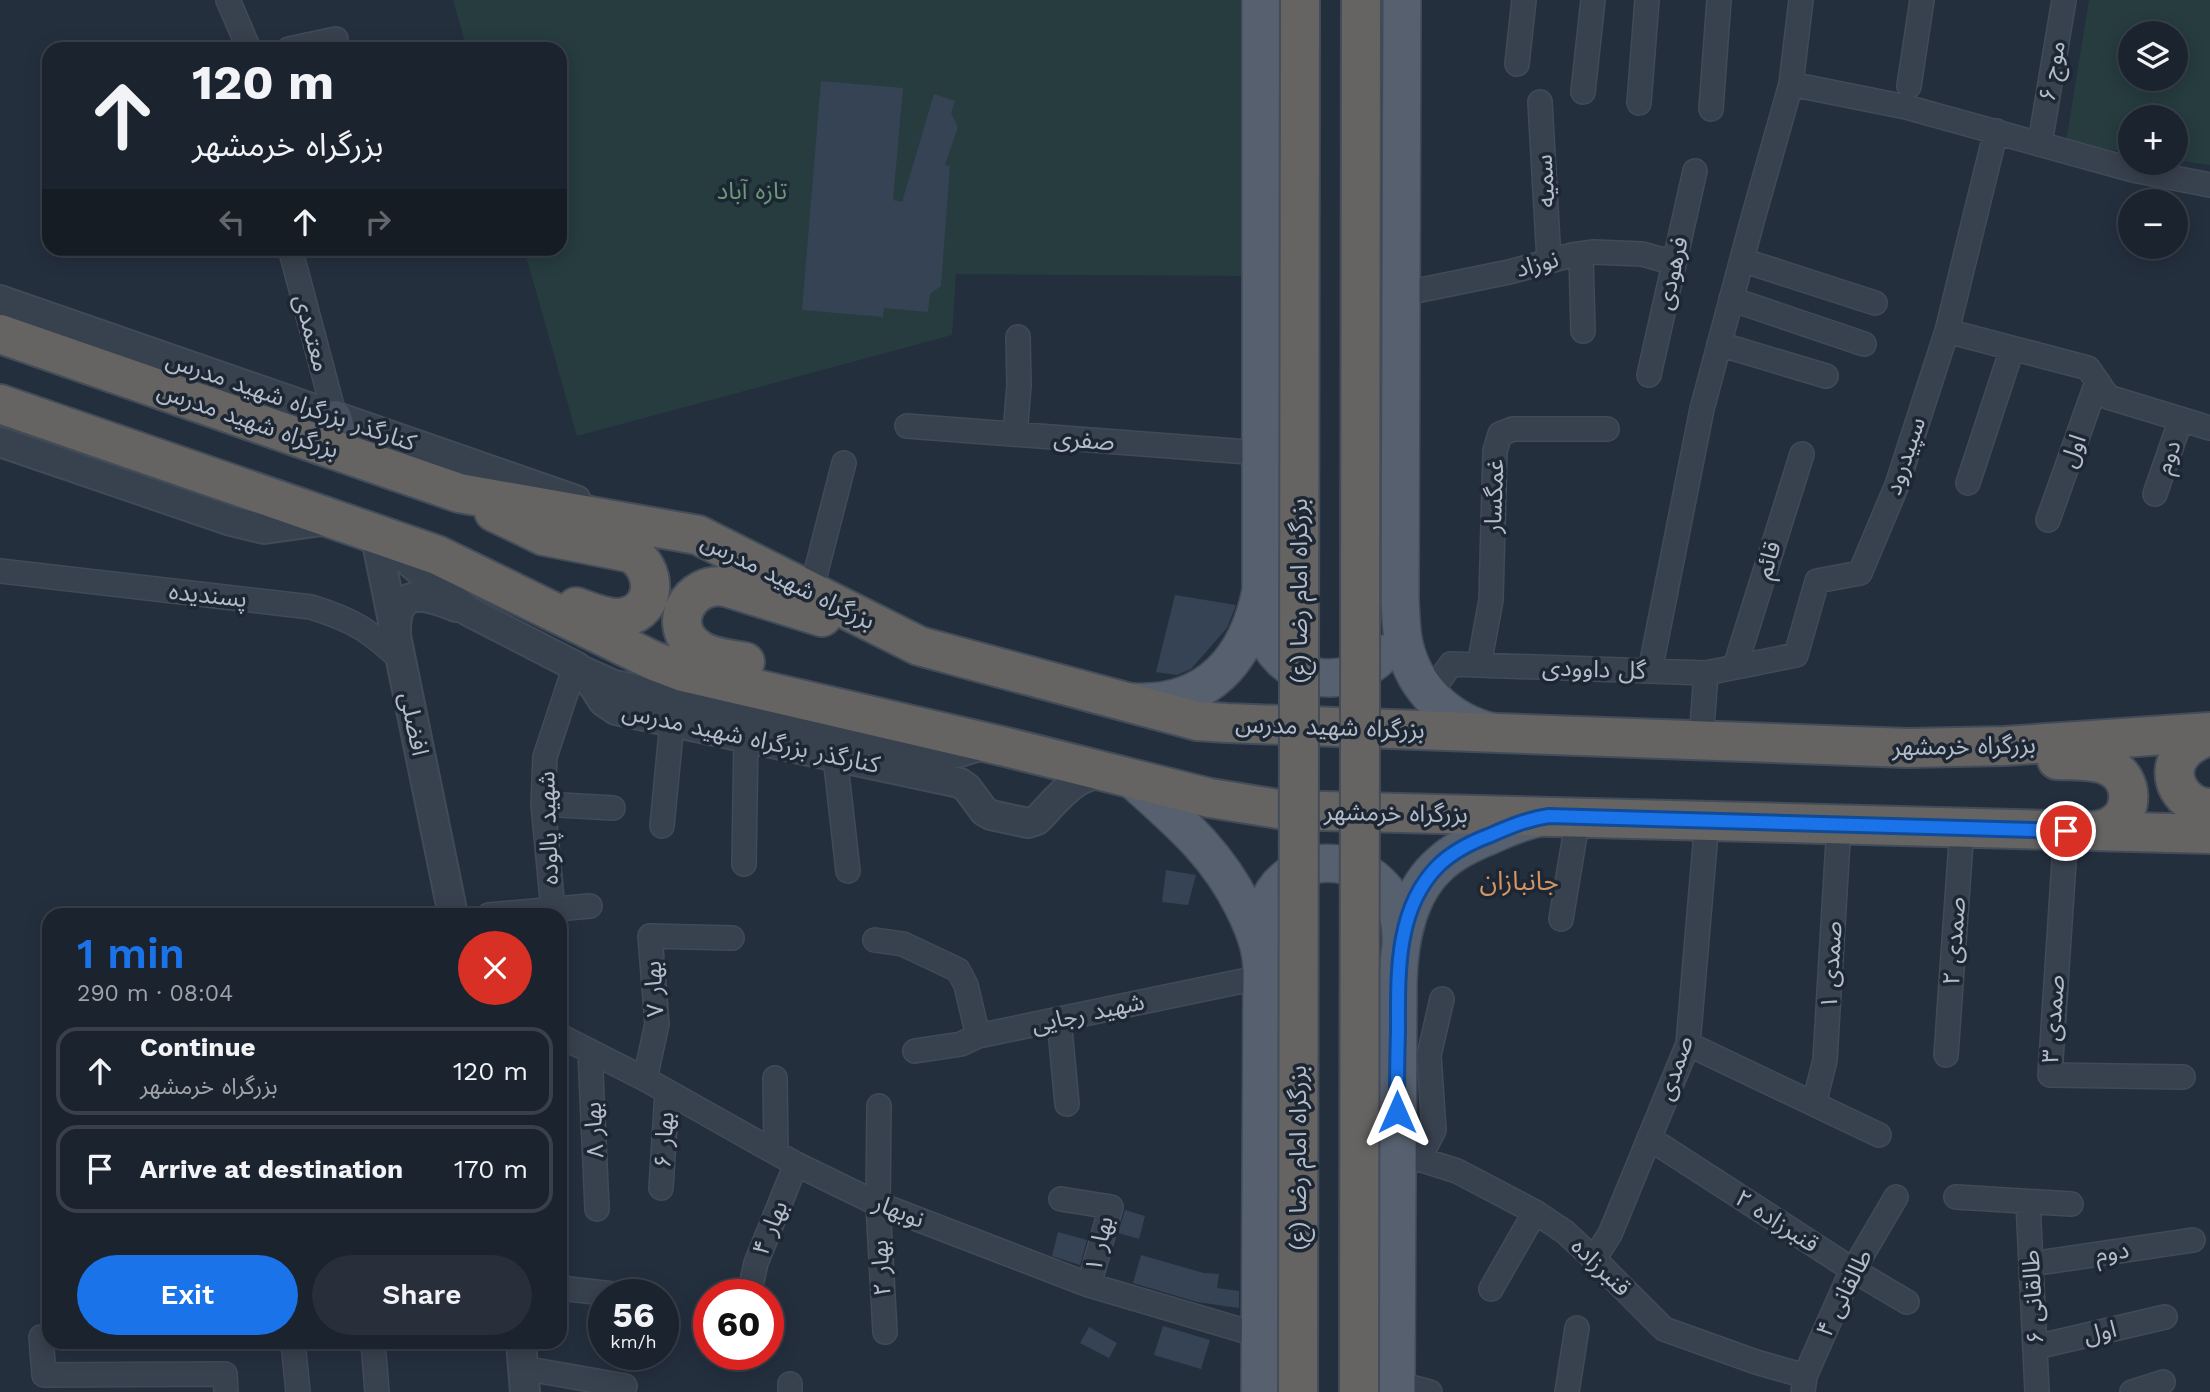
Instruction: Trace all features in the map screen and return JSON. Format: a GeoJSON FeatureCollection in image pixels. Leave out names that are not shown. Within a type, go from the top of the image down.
{"type":"FeatureCollection","features":[{"type":"Feature","properties":{"kind":"highway","name":"بزرگراه امام رضا (ع)"},"geometry":{"type":"LineString","coordinates":[[1298,1392],[1300,0]]}},
{"type":"Feature","properties":{"kind":"highway"},"geometry":{"type":"LineString","coordinates":[[1360,1392],[1361,0]]}},
{"type":"Feature","properties":{"kind":"highway","name":"بزرگراه شهید مدرس"},"geometry":{"type":"LineString","coordinates":[[0,334],[451,490],[704,537],[912,642],[935,651],[1186,718],[1217,723],[1508,734]]}},
{"type":"Feature","properties":{"kind":"highway"},"geometry":{"type":"LineString","coordinates":[[0,404],[438,555],[654,661],[683,672],[1122,776]]}},
{"type":"Feature","properties":{"kind":"highway"},"geometry":{"type":"LineString","coordinates":[[451,490],[538,534],[631,553],[645,564],[651,587],[648,598],[637,612],[627,617],[614,618],[494,582]]}},
{"type":"Feature","properties":{"kind":"highway"},"geometry":{"type":"LineString","coordinates":[[933,730],[894,701],[880,695],[702,652],[688,640],[683,630],[682,618],[688,601],[696,593],[706,587],[719,586],[935,651]]}},
{"type":"Feature","properties":{"kind":"highway","name":"بزرگراه خرمشهر"},"geometry":{"type":"LineString","coordinates":[[1508,734],[1877,747],[1991,747],[2210,734]]}},
{"type":"Feature","properties":{"kind":"highway"},"geometry":{"type":"LineString","coordinates":[[2210,734],[2184,750],[2174,771],[2176,783],[2185,798],[2194,805],[2210,808]]}},
{"type":"Feature","properties":{"kind":"highway"},"geometry":{"type":"LineString","coordinates":[[1877,747],[2106,764],[2124,779],[2129,796],[2127,808],[2112,826],[2101,831],[2077,831]]}},
{"type":"Feature","properties":{"kind":"highway","name":"بزرگراه خرمشهر"},"geometry":{"type":"LineString","coordinates":[[1122,776],[1222,801],[1284,810],[2210,834]]}},
{"type":"Feature","properties":{"kind":"main road","name":"بزرگراه امام رضا (ع)"},"geometry":{"type":"LineString","coordinates":[[1260,594],[1261,0]]}},
{"type":"Feature","properties":{"kind":"main road"},"geometry":{"type":"LineString","coordinates":[[1260,594],[1262,628],[1276,653],[1299,671],[1315,677],[1356,674],[1380,658],[1391,644],[1399,622],[1402,0]]}},
{"type":"Feature","properties":{"kind":"main road"},"geometry":{"type":"LineString","coordinates":[[335,416],[345,453]]}},
{"type":"Feature","properties":{"kind":"main road"},"geometry":{"type":"LineString","coordinates":[[1108,697],[1142,702],[1164,701],[1191,693],[1210,682],[1230,663],[1243,645],[1255,620],[1260,594]]}},
{"type":"Feature","properties":{"kind":"main road"},"geometry":{"type":"LineString","coordinates":[[1400,603],[1402,635],[1407,657],[1416,677],[1429,695],[1446,710],[1469,724],[1490,732],[1508,734]]}},
{"type":"Feature","properties":{"kind":"main road","name":"بزرگراه امام رضا (ع)"},"geometry":{"type":"LineString","coordinates":[[1122,776],[1199,840],[1221,867],[1250,919],[1257,938],[1261,969],[1260,1392]]}},
{"type":"Feature","properties":{"kind":"main road"},"geometry":{"type":"LineString","coordinates":[[1401,949],[1409,915],[1417,896],[1425,881],[1442,862],[1478,840],[1527,820],[1564,817]]}},
{"type":"Feature","properties":{"kind":"main road"},"geometry":{"type":"LineString","coordinates":[[1261,969],[1261,925],[1266,908],[1281,884],[1300,870],[1328,863],[1345,864],[1362,870],[1385,888],[1399,914],[1402,931],[1398,982],[1408,1162],[1407,1389]]}},
{"type":"Feature","properties":{"kind":"street"},"geometry":{"type":"LineString","coordinates":[[229,0],[246,42]]}},
{"type":"Feature","properties":{"kind":"street"},"geometry":{"type":"LineString","coordinates":[[1517,64],[1524,0]]}},
{"type":"Feature","properties":{"kind":"street"},"geometry":{"type":"LineString","coordinates":[[1583,92],[1593,0]]}},
{"type":"Feature","properties":{"kind":"street"},"geometry":{"type":"LineString","coordinates":[[1639,103],[1647,0]]}},
{"type":"Feature","properties":{"kind":"street"},"geometry":{"type":"LineString","coordinates":[[1711,108],[1719,0]]}},
{"type":"Feature","properties":{"kind":"street"},"geometry":{"type":"LineString","coordinates":[[1650,671],[1702,409],[1791,84],[1801,0]]}},
{"type":"Feature","properties":{"kind":"street"},"geometry":{"type":"LineString","coordinates":[[1909,86],[1922,0]]}},
{"type":"Feature","properties":{"kind":"street","name":"موج ۶"},"geometry":{"type":"LineString","coordinates":[[2040,143],[2064,0]]}},
{"type":"Feature","properties":{"kind":"street"},"geometry":{"type":"LineString","coordinates":[[323,42],[337,39]]}},
{"type":"Feature","properties":{"kind":"street"},"geometry":{"type":"LineString","coordinates":[[1791,84],[1906,107],[2133,170],[2210,185]]}},
{"type":"Feature","properties":{"kind":"street","name":"سمیه"},"geometry":{"type":"LineString","coordinates":[[1540,102],[1549,261]]}},
{"type":"Feature","properties":{"kind":"street","name":"سپیدرود"},"geometry":{"type":"LineString","coordinates":[[1706,673],[1796,655],[1817,580],[1860,573],[1897,485],[1947,331],[1996,131]]}},
{"type":"Feature","properties":{"kind":"street","name":"فرهودی"},"geometry":{"type":"LineString","coordinates":[[1649,375],[1695,171]]}},
{"type":"Feature","properties":{"kind":"street","name":"نوزاد"},"geometry":{"type":"LineString","coordinates":[[1401,294],[1594,252],[1642,254],[1674,263]]}},
{"type":"Feature","properties":{"kind":"street"},"geometry":{"type":"LineString","coordinates":[[1581,254],[1583,331]]}},
{"type":"Feature","properties":{"kind":"street","name":"معتمدی"},"geometry":{"type":"LineString","coordinates":[[292,256],[335,416]]}},
{"type":"Feature","properties":{"kind":"street"},"geometry":{"type":"LineString","coordinates":[[1742,260],[1875,303]]}},
{"type":"Feature","properties":{"kind":"street"},"geometry":{"type":"LineString","coordinates":[[1731,299],[1864,344]]}},
{"type":"Feature","properties":{"kind":"street","name":"کنارگذر بزرگراه شهید مدرس"},"geometry":{"type":"LineString","coordinates":[[0,300],[661,530]]}},
{"type":"Feature","properties":{"kind":"street"},"geometry":{"type":"LineString","coordinates":[[1947,331],[2088,368],[2108,397],[2210,428]]}},
{"type":"Feature","properties":{"kind":"street"},"geometry":{"type":"LineString","coordinates":[[1014,435],[1019,385],[1018,337]]}},
{"type":"Feature","properties":{"kind":"street"},"geometry":{"type":"LineString","coordinates":[[1719,344],[1826,376]]}},
{"type":"Feature","properties":{"kind":"street"},"geometry":{"type":"LineString","coordinates":[[1968,483],[2012,349]]}},
{"type":"Feature","properties":{"kind":"street","name":"اول"},"geometry":{"type":"LineString","coordinates":[[2048,520],[2097,382]]}},
{"type":"Feature","properties":{"kind":"street","name":"دوم"},"geometry":{"type":"LineString","coordinates":[[2155,494],[2181,419]]}},
{"type":"Feature","properties":{"kind":"street","name":"صفری"},"geometry":{"type":"LineString","coordinates":[[907,426],[1261,453]]}},
{"type":"Feature","properties":{"kind":"street","name":"غمگسار"},"geometry":{"type":"LineString","coordinates":[[1479,665],[1491,600],[1495,450],[1500,434],[1513,429],[1606,429]]}},
{"type":"Feature","properties":{"kind":"street"},"geometry":{"type":"LineString","coordinates":[[0,442],[255,528],[275,528],[334,519]]}},
{"type":"Feature","properties":{"kind":"street","name":"قائم"},"geometry":{"type":"LineString","coordinates":[[1735,667],[1802,454]]}},
{"type":"Feature","properties":{"kind":"street"},"geometry":{"type":"LineString","coordinates":[[811,591],[844,463]]}},
{"type":"Feature","properties":{"kind":"street","name":"کنارگذر بزرگراه شهید مدرس"},"geometry":{"type":"LineString","coordinates":[[376,533],[473,614],[575,666],[609,707],[960,783],[990,816],[1028,823],[1037,820],[1083,777],[1097,773],[1122,776]]}},
{"type":"Feature","properties":{"kind":"street","name":"افضلی"},"geometry":{"type":"LineString","coordinates":[[376,533],[452,908]]}},
{"type":"Feature","properties":{"kind":"street","name":"پسندیده"},"geometry":{"type":"LineString","coordinates":[[0,571],[311,607],[342,616],[399,648]]}},
{"type":"Feature","properties":{"kind":"street"},"geometry":{"type":"LineString","coordinates":[[399,648],[396,619],[406,600],[432,597],[473,614]]}},
{"type":"Feature","properties":{"kind":"street","name":"گل داوودی"},"geometry":{"type":"LineString","coordinates":[[1429,695],[1451,664],[1706,673]]}},
{"type":"Feature","properties":{"kind":"street"},"geometry":{"type":"LineString","coordinates":[[575,666],[614,685],[944,753],[957,753],[989,743]]}},
{"type":"Feature","properties":{"kind":"street","name":"شهید پالوده"},"geometry":{"type":"LineString","coordinates":[[553,908],[543,804],[545,757],[575,666]]}},
{"type":"Feature","properties":{"kind":"street"},"geometry":{"type":"LineString","coordinates":[[1701,741],[1706,673]]}},
{"type":"Feature","properties":{"kind":"street"},"geometry":{"type":"LineString","coordinates":[[662,826],[672,722]]}},
{"type":"Feature","properties":{"kind":"street"},"geometry":{"type":"LineString","coordinates":[[744,864],[746,737]]}},
{"type":"Feature","properties":{"kind":"street"},"geometry":{"type":"LineString","coordinates":[[835,757],[848,871]]}},
{"type":"Feature","properties":{"kind":"street"},"geometry":{"type":"LineString","coordinates":[[543,804],[613,807]]}},
{"type":"Feature","properties":{"kind":"street"},"geometry":{"type":"LineString","coordinates":[[1561,919],[1564,817]]}},
{"type":"Feature","properties":{"kind":"street","name":"صمدی"},"geometry":{"type":"LineString","coordinates":[[1594,1259],[1609,1234],[1688,1044],[1707,821]]}},
{"type":"Feature","properties":{"kind":"street","name":"صمدی ۱"},"geometry":{"type":"LineString","coordinates":[[1814,1104],[1825,1060],[1839,824]]}},
{"type":"Feature","properties":{"kind":"street","name":"صمدی ۲"},"geometry":{"type":"LineString","coordinates":[[1946,1055],[1962,828]]}},
{"type":"Feature","properties":{"kind":"street","name":"صمدی ۳"},"geometry":{"type":"LineString","coordinates":[[2077,831],[2050,1075],[2183,1077]]}},
{"type":"Feature","properties":{"kind":"street"},"geometry":{"type":"LineString","coordinates":[[567,908],[590,906]]}},
{"type":"Feature","properties":{"kind":"street","name":"بهار ۷"},"geometry":{"type":"LineString","coordinates":[[645,1079],[657,1024],[650,936],[732,938]]}},
{"type":"Feature","properties":{"kind":"street"},"geometry":{"type":"LineString","coordinates":[[875,940],[903,944],[958,970],[966,985],[978,1036]]}},
{"type":"Feature","properties":{"kind":"street","name":"شهید رجایی"},"geometry":{"type":"LineString","coordinates":[[915,1051],[961,1044],[978,1036],[1059,1019],[1261,969]]}},
{"type":"Feature","properties":{"kind":"street"},"geometry":{"type":"LineString","coordinates":[[1408,1162],[1434,1130],[1429,1055],[1442,999]]}},
{"type":"Feature","properties":{"kind":"street"},"geometry":{"type":"LineString","coordinates":[[1059,1019],[1067,1104]]}},
{"type":"Feature","properties":{"kind":"street","name":"نوبهار"},"geometry":{"type":"LineString","coordinates":[[567,1040],[645,1079],[796,1164],[878,1204],[1089,1285],[1245,1331],[1260,1332]]}},
{"type":"Feature","properties":{"kind":"street"},"geometry":{"type":"LineString","coordinates":[[1688,1044],[1879,1135]]}},
{"type":"Feature","properties":{"kind":"street","name":"بهار ۸"},"geometry":{"type":"LineString","coordinates":[[590,1051],[597,1209]]}},
{"type":"Feature","properties":{"kind":"street"},"geometry":{"type":"LineString","coordinates":[[775,1078],[776,1151]]}},
{"type":"Feature","properties":{"kind":"street","name":"بهار ۶"},"geometry":{"type":"LineString","coordinates":[[661,1188],[667,1092]]}},
{"type":"Feature","properties":{"kind":"street","name":"بهار ۲"},"geometry":{"type":"LineString","coordinates":[[879,1106],[878,1204],[885,1332]]}},
{"type":"Feature","properties":{"kind":"street","name":"قنبرزاده ۲"},"geometry":{"type":"LineString","coordinates":[[1649,1138],[1907,1302]]}},
{"type":"Feature","properties":{"kind":"street","name":"قنبرزاده"},"geometry":{"type":"LineString","coordinates":[[1408,1162],[1457,1171],[1535,1212],[1564,1232],[1594,1259],[1664,1329],[1756,1362],[1804,1384]]}},
{"type":"Feature","properties":{"kind":"street","name":"بهار ۴"},"geometry":{"type":"LineString","coordinates":[[752,1279],[756,1263],[796,1164]]}},
{"type":"Feature","properties":{"kind":"street","name":"طالقانی ۴"},"geometry":{"type":"LineString","coordinates":[[1804,1384],[1853,1270],[1896,1197]]}},
{"type":"Feature","properties":{"kind":"street"},"geometry":{"type":"LineString","coordinates":[[1956,1197],[2071,1204]]}},
{"type":"Feature","properties":{"kind":"street","name":"بهار ۱"},"geometry":{"type":"LineString","coordinates":[[1061,1199],[1111,1207],[1089,1285]]}},
{"type":"Feature","properties":{"kind":"street","name":"طالقانی ۶"},"geometry":{"type":"LineString","coordinates":[[2028,1202],[2037,1392]]}},
{"type":"Feature","properties":{"kind":"street"},"geometry":{"type":"LineString","coordinates":[[1491,1289],[1535,1212]]}},
{"type":"Feature","properties":{"kind":"street","name":"دوم"},"geometry":{"type":"LineString","coordinates":[[2032,1264],[2193,1240]]}},
{"type":"Feature","properties":{"kind":"street"},"geometry":{"type":"LineString","coordinates":[[567,1289],[588,1291]]}},
{"type":"Feature","properties":{"kind":"street","name":"اول"},"geometry":{"type":"LineString","coordinates":[[2036,1347],[2165,1317]]}},
{"type":"Feature","properties":{"kind":"street"},"geometry":{"type":"LineString","coordinates":[[1567,1392],[1577,1328]]}},
{"type":"Feature","properties":{"kind":"street"},"geometry":{"type":"LineString","coordinates":[[41,1337],[44,1375],[225,1383]]}},
{"type":"Feature","properties":{"kind":"street"},"geometry":{"type":"LineString","coordinates":[[294,1349],[298,1392]]}},
{"type":"Feature","properties":{"kind":"street"},"geometry":{"type":"LineString","coordinates":[[374,1349],[377,1392]]}},
{"type":"Feature","properties":{"kind":"street"},"geometry":{"type":"LineString","coordinates":[[523,1367],[625,1386]]}},
{"type":"Feature","properties":{"kind":"street"},"geometry":{"type":"LineString","coordinates":[[2132,1392],[2163,1382]]}},
{"type":"Feature","properties":{"kind":"green space","name":"تازه آباد"},"geometry":{"type":"Polygon","coordinates":[[[453,0],[1250,0],[1248,276],[956,274],[952,335],[577,436],[526,256],[567,256],[567,42],[465,42],[453,0]]]}},
{"type":"Feature","properties":{"kind":"green space"},"geometry":{"type":"Polygon","coordinates":[[[2089,0],[2210,0],[2210,165],[2188,162],[2188,105],[2118,105],[2118,151],[2066,142],[2089,0]]]}},
{"type":"Feature","properties":{"kind":"building"},"geometry":{"type":"Polygon","coordinates":[[[821,81],[903,88],[893,200],[902,202],[934,94],[955,101],[951,113],[958,127],[945,165],[950,166],[941,286],[930,294],[928,312],[884,308],[883,317],[802,310],[821,81]]]}},
{"type":"Feature","properties":{"kind":"building"},"geometry":{"type":"Polygon","coordinates":[[[1175,595],[1236,605],[1227,628],[1191,669],[1177,675],[1156,672],[1175,595]]]}},
{"type":"Feature","properties":{"kind":"building"},"geometry":{"type":"Polygon","coordinates":[[[1166,870],[1196,875],[1188,905],[1162,902],[1166,870]]]}},
{"type":"Feature","properties":{"kind":"building"},"geometry":{"type":"Polygon","coordinates":[[[1125,1210],[1145,1216],[1139,1239],[1118,1233],[1125,1210]]]}},
{"type":"Feature","properties":{"kind":"building"},"geometry":{"type":"Polygon","coordinates":[[[1058,1232],[1087,1240],[1080,1265],[1052,1256],[1058,1232]]]}},
{"type":"Feature","properties":{"kind":"building"},"geometry":{"type":"Polygon","coordinates":[[[1141,1255],[1204,1273],[1219,1274],[1217,1288],[1239,1291],[1239,1308],[1197,1302],[1133,1283],[1141,1255]]]}},
{"type":"Feature","properties":{"kind":"building"},"geometry":{"type":"Polygon","coordinates":[[[1163,1326],[1210,1340],[1201,1369],[1154,1355],[1163,1326]]]}},
{"type":"Feature","properties":{"kind":"building"},"geometry":{"type":"Polygon","coordinates":[[[1089,1327],[1117,1343],[1109,1358],[1080,1343],[1089,1327]]]}},
{"type":"Feature","properties":{"kind":"district","name":"جانبازان"},"geometry":{"type":"Point","coordinates":[1519,881]}},
{"type":"Feature","properties":{"kind":"route"},"geometry":{"type":"LineString","coordinates":[[1397,1112],[1398,971],[1403,936],[1413,905],[1425,881],[1442,862],[1464,847],[1515,824],[1549,816],[2066,831]]}}]}
